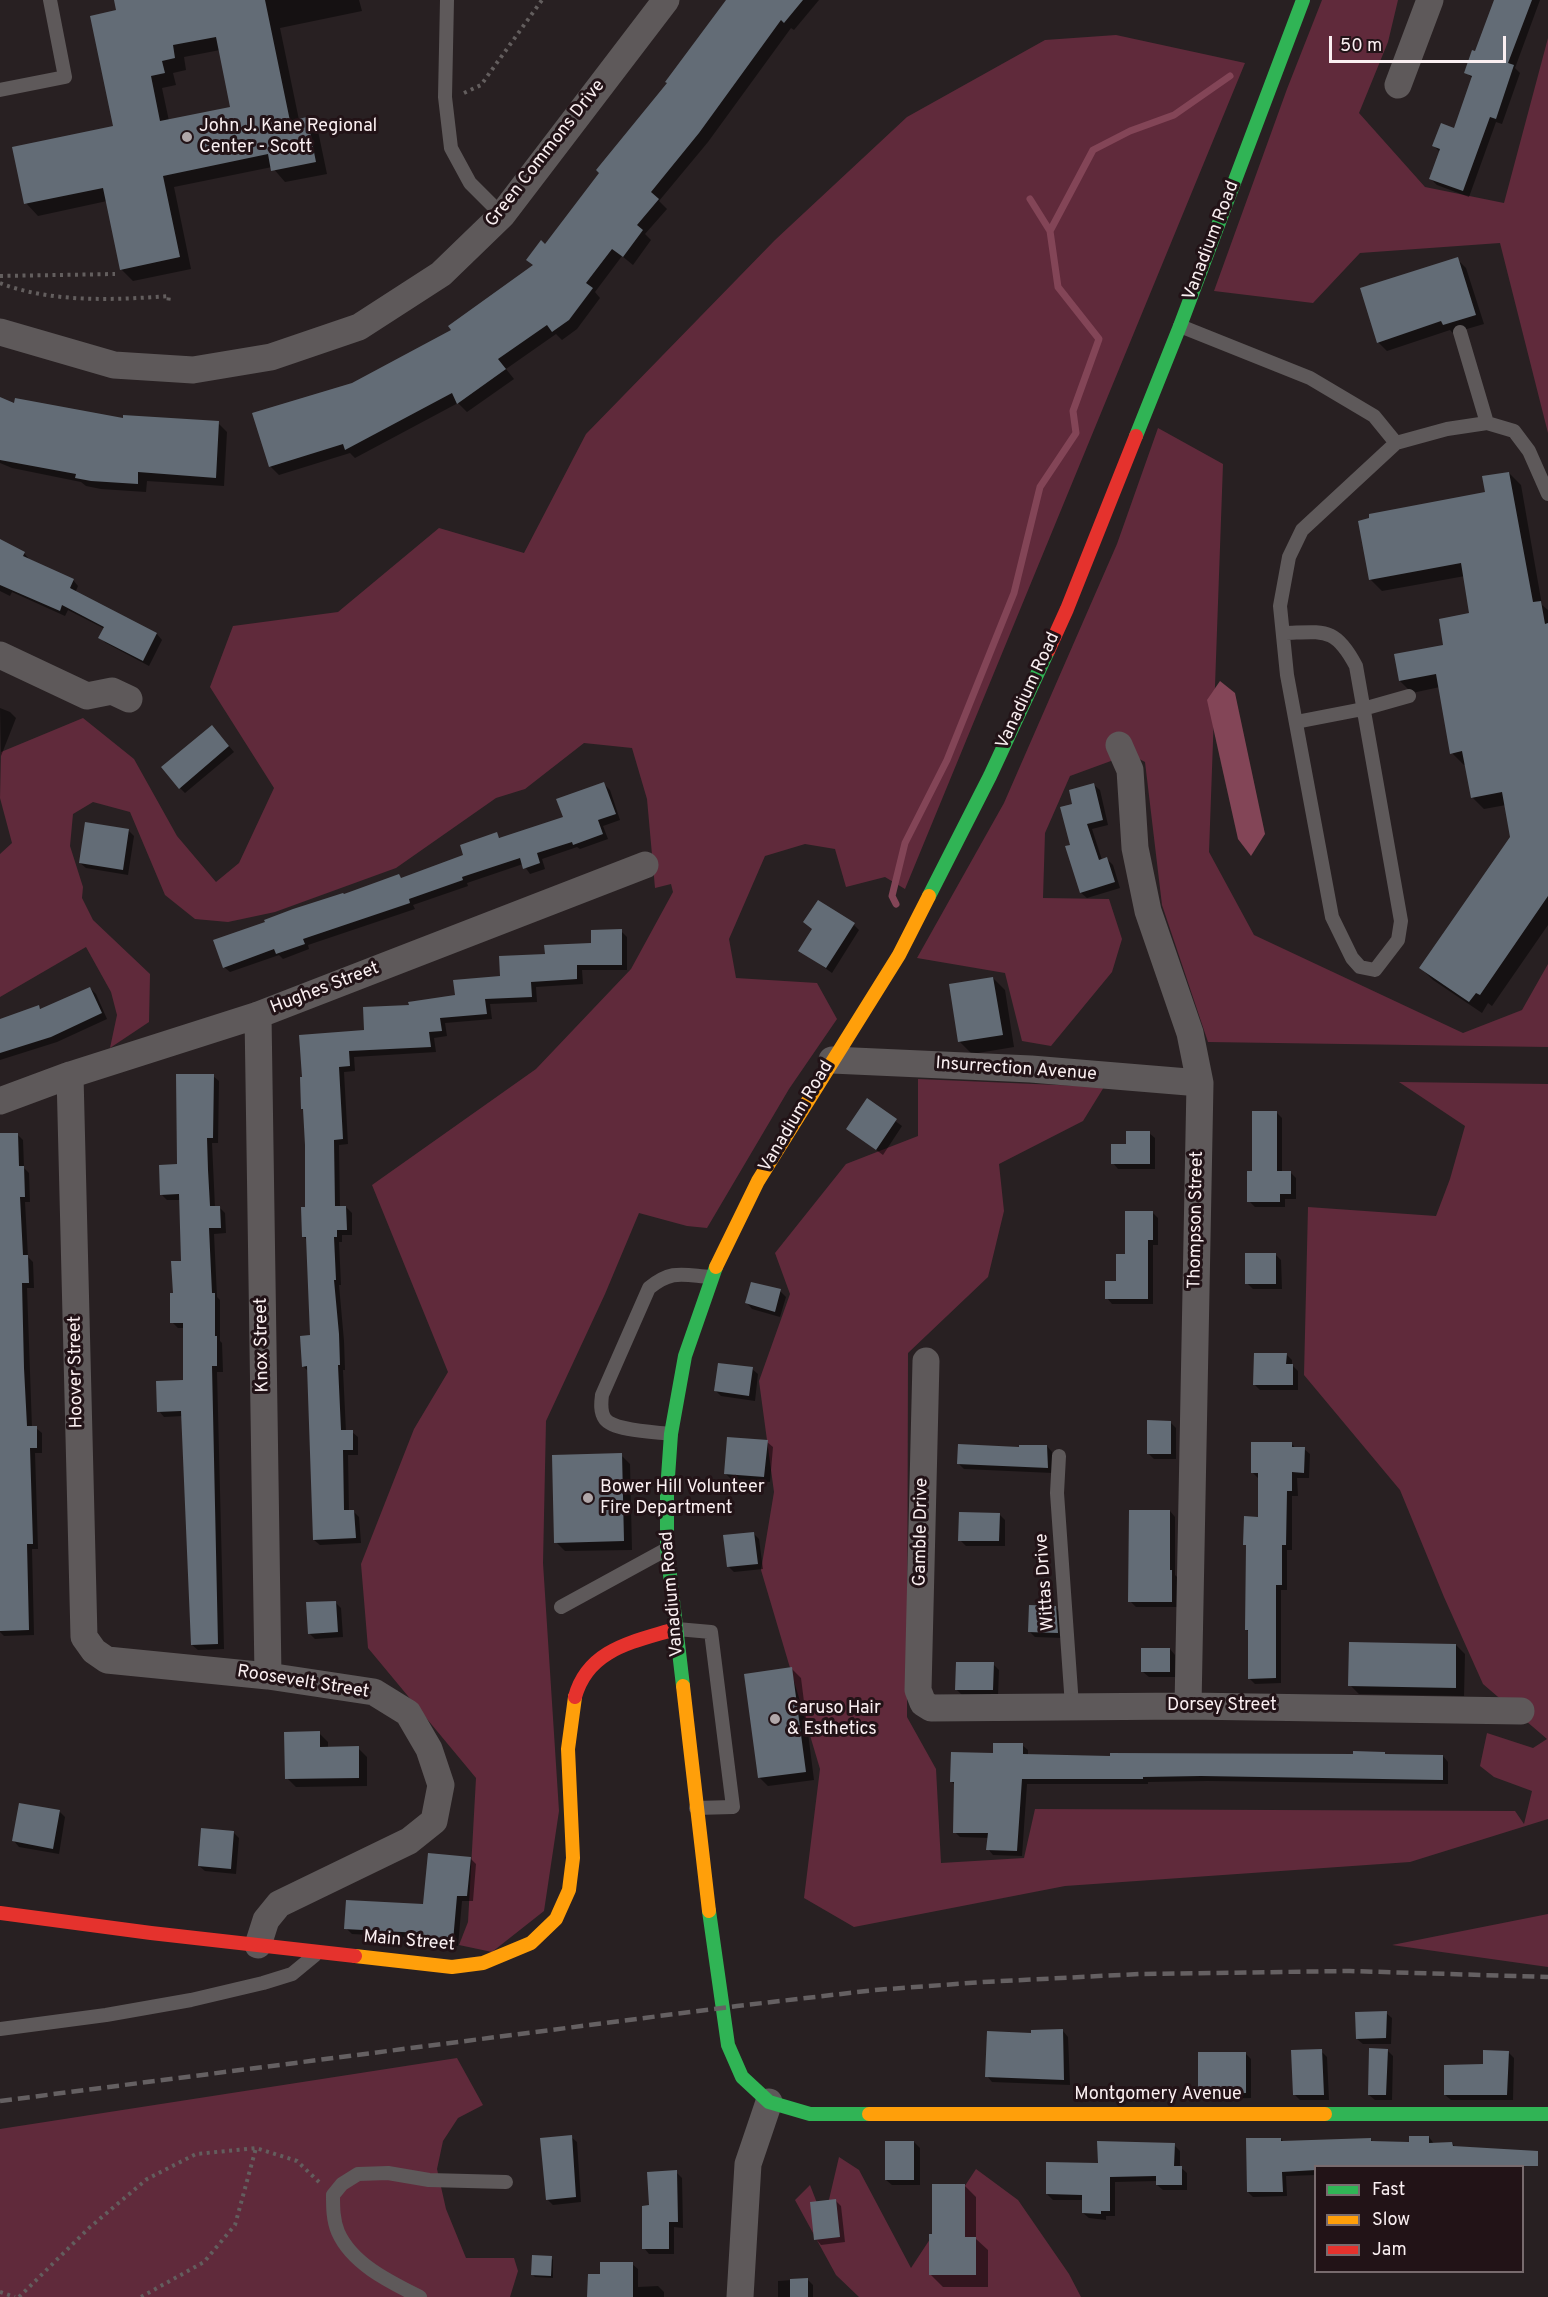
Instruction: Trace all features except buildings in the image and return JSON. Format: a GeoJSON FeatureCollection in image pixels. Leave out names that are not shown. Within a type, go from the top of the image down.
{"type":"FeatureCollection","features":[{"type":"Feature","properties":{"kind":"street","name":"Green Commons Drive"},"geometry":{"type":"LineString","coordinates":[[0,332],[114,365],[193,370],[271,357],[360,327],[441,274],[502,215],[666,0]]}},
{"type":"Feature","properties":{"kind":"street","name":"Vanadium Road"},"geometry":{"type":"LineString","coordinates":[[769,2102],[742,2077],[728,2045],[717,1977],[675,1629],[667,1549],[667,1491],[671,1434],[685,1356],[711,1278],[758,1181],[899,955],[990,776],[1067,609],[1180,326],[1303,0]]}},
{"type":"Feature","properties":{"kind":"street"},"geometry":{"type":"LineString","coordinates":[[1398,85],[1430,0]]}},
{"type":"Feature","properties":{"kind":"street"},"geometry":{"type":"LineString","coordinates":[[0,656],[87,696],[112,691],[129,699]]}},
{"type":"Feature","properties":{"kind":"street","name":"Thompson Street"},"geometry":{"type":"LineString","coordinates":[[1119,745],[1130,770],[1135,848],[1148,911],[1190,1033],[1200,1083],[1188,1706]]}},
{"type":"Feature","properties":{"kind":"street","name":"Hughes Street"},"geometry":{"type":"LineString","coordinates":[[0,1101],[70,1075],[258,1015],[645,865]]}},
{"type":"Feature","properties":{"kind":"street","name":"Knox Street"},"geometry":{"type":"LineString","coordinates":[[258,1015],[268,1676]]}},
{"type":"Feature","properties":{"kind":"street","name":"Insurrection Avenue"},"geometry":{"type":"LineString","coordinates":[[832,1060],[1031,1069],[1200,1083]]}},
{"type":"Feature","properties":{"kind":"street","name":"Hoover Street"},"geometry":{"type":"LineString","coordinates":[[70,1075],[84,1637],[94,1651],[107,1660]]}},
{"type":"Feature","properties":{"kind":"street","name":"Gamble Drive"},"geometry":{"type":"LineString","coordinates":[[923,1703],[918,1690],[926,1361]]}},
{"type":"Feature","properties":{"kind":"street","name":"Main Street"},"geometry":{"type":"LineString","coordinates":[[0,1912],[452,1967],[491,1961],[527,1947],[554,1922],[569,1893],[574,1848],[567,1736],[575,1690],[591,1664],[623,1646],[675,1629]]}},
{"type":"Feature","properties":{"kind":"street","name":"Roosevelt Street"},"geometry":{"type":"LineString","coordinates":[[107,1660],[268,1676],[374,1692],[408,1713],[429,1749],[441,1785],[434,1821],[409,1840],[279,1904],[266,1920],[258,1944]]}},
{"type":"Feature","properties":{"kind":"street","name":"Dorsey Street"},"geometry":{"type":"LineString","coordinates":[[923,1703],[931,1708],[1188,1706],[1521,1711]]}},
{"type":"Feature","properties":{"kind":"street"},"geometry":{"type":"LineString","coordinates":[[740,2297],[748,2164],[769,2102]]}},
{"type":"Feature","properties":{"kind":"street","name":"Montgomery Avenue"},"geometry":{"type":"LineString","coordinates":[[769,2102],[810,2114],[1548,2114]]}},
{"type":"Feature","properties":{"kind":"lane"},"geometry":{"type":"LineString","coordinates":[[0,90],[65,77],[50,0]]}},
{"type":"Feature","properties":{"kind":"lane"},"geometry":{"type":"LineString","coordinates":[[447,0],[446,97],[451,148],[470,183],[502,215]]}},
{"type":"Feature","properties":{"kind":"lane"},"geometry":{"type":"LineString","coordinates":[[1180,326],[1310,378],[1374,416],[1396,443]]}},
{"type":"Feature","properties":{"kind":"lane"},"geometry":{"type":"LineString","coordinates":[[1460,332],[1487,423]]}},
{"type":"Feature","properties":{"kind":"lane"},"geometry":{"type":"LineString","coordinates":[[1282,633],[1320,632],[1333,635],[1346,647],[1356,666],[1401,921],[1398,940],[1375,970],[1360,967],[1352,958],[1332,917],[1287,675],[1282,633],[1280,606],[1289,557],[1302,530],[1396,443],[1447,429],[1487,423],[1514,431],[1529,452],[1548,494]]}},
{"type":"Feature","properties":{"kind":"lane"},"geometry":{"type":"LineString","coordinates":[[1296,722],[1364,709],[1409,696]]}},
{"type":"Feature","properties":{"kind":"lane"},"geometry":{"type":"LineString","coordinates":[[671,1434],[615,1426],[606,1420],[601,1409],[602,1395],[649,1288],[670,1274],[711,1278]]}},
{"type":"Feature","properties":{"kind":"lane","name":"Wittas Drive"},"geometry":{"type":"LineString","coordinates":[[1059,1456],[1057,1492],[1072,1706]]}},
{"type":"Feature","properties":{"kind":"lane"},"geometry":{"type":"LineString","coordinates":[[561,1607],[667,1549]]}},
{"type":"Feature","properties":{"kind":"lane"},"geometry":{"type":"LineString","coordinates":[[675,1629],[711,1632],[732,1807],[696,1808]]}},
{"type":"Feature","properties":{"kind":"lane"},"geometry":{"type":"LineString","coordinates":[[0,2029],[106,2015],[191,2000],[263,1983],[292,1974],[319,1952]]}},
{"type":"Feature","properties":{"kind":"lane"},"geometry":{"type":"LineString","coordinates":[[420,2297],[394,2284],[357,2258],[338,2232],[333,2214],[333,2195],[342,2184],[358,2174],[388,2173],[429,2180],[506,2182]]}},
{"type":"Feature","properties":{"kind":"path"},"geometry":{"type":"LineString","coordinates":[[446,97],[481,85],[542,0]]}},
{"type":"Feature","properties":{"kind":"path"},"geometry":{"type":"LineString","coordinates":[[0,276],[115,274]]}},
{"type":"Feature","properties":{"kind":"path"},"geometry":{"type":"LineString","coordinates":[[0,283],[31,292],[75,297],[117,300],[169,296],[168,304]]}},
{"type":"Feature","properties":{"kind":"path"},"geometry":{"type":"LineString","coordinates":[[0,2292],[17,2297],[89,2228],[147,2179],[196,2154],[256,2148],[297,2160],[333,2195]]}},
{"type":"Feature","properties":{"kind":"path"},"geometry":{"type":"LineString","coordinates":[[141,2297],[204,2262],[235,2225],[256,2148]]}},
{"type":"Feature","properties":{"kind":"shaded area"},"geometry":{"type":"Polygon","coordinates":[[[1322,0],[1398,0],[1388,42],[1359,113],[1425,187],[1504,203],[1548,38],[1548,433],[1500,243],[1360,253],[1313,303],[1214,291],[1287,89],[1322,0]]]}},
{"type":"Feature","properties":{"kind":"shaded area"},"geometry":{"type":"Polygon","coordinates":[[[1116,35],[1245,63],[905,889],[885,877],[846,887],[835,849],[805,844],[765,856],[729,939],[736,978],[817,983],[837,1019],[789,1089],[707,1228],[687,1226],[639,1213],[605,1294],[546,1421],[543,1563],[559,1811],[544,1911],[492,1952],[459,1945],[468,1922],[476,1778],[368,1648],[361,1564],[414,1429],[448,1372],[372,1185],[536,1069],[631,969],[673,892],[671,884],[655,888],[647,799],[632,748],[584,743],[525,789],[496,798],[396,868],[275,912],[228,922],[195,919],[165,895],[130,812],[93,802],[73,814],[70,846],[83,887],[82,898],[93,920],[150,974],[149,1022],[110,1048],[117,1015],[111,992],[86,947],[0,997],[0,854],[12,843],[0,798],[1,752],[83,718],[134,759],[177,836],[216,882],[239,863],[274,788],[210,687],[233,626],[338,612],[439,528],[524,553],[586,434],[775,240],[907,117],[1045,40],[1116,35]]]}},
{"type":"Feature","properties":{"kind":"shaded area"},"geometry":{"type":"Polygon","coordinates":[[[1158,428],[1223,464],[1209,852],[1254,935],[1463,1033],[1522,1010],[1548,964],[1548,1047],[1208,1042],[1162,905],[1145,762],[1130,754],[1070,776],[1045,833],[1043,898],[1109,899],[1122,939],[1112,972],[1051,1046],[1022,1041],[1005,973],[917,958],[1004,803],[1117,544],[1158,428]]]}},
{"type":"Feature","properties":{"kind":"shaded area"},"geometry":{"type":"Polygon","coordinates":[[[1220,681],[1235,693],[1265,834],[1251,856],[1238,839],[1207,700],[1220,681]]]}},
{"type":"Feature","properties":{"kind":"shaded area"},"geometry":{"type":"Polygon","coordinates":[[[918,1079],[1104,1087],[1083,1121],[999,1164],[1004,1211],[988,1277],[908,1353],[907,1717],[936,1769],[941,1863],[1024,1858],[1035,1809],[1515,1811],[1524,1824],[1532,1791],[1494,1777],[1480,1766],[1487,1733],[1533,1748],[1547,1739],[1483,1684],[1400,1490],[1304,1375],[1308,1207],[1436,1216],[1450,1179],[1465,1126],[1399,1082],[1548,1084],[1548,1819],[1410,1862],[1065,1886],[854,1927],[804,1898],[820,1769],[761,1570],[774,1492],[759,1381],[790,1294],[775,1253],[846,1164],[918,1136],[918,1079]]]}},
{"type":"Feature","properties":{"kind":"shaded area"},"geometry":{"type":"Polygon","coordinates":[[[1548,1914],[1548,1967],[1392,1945],[1548,1914]]]}},
{"type":"Feature","properties":{"kind":"shaded area"},"geometry":{"type":"Polygon","coordinates":[[[457,2058],[483,2105],[458,2118],[443,2141],[437,2169],[446,2209],[466,2258],[514,2258],[518,2271],[510,2297],[0,2297],[0,2129],[457,2058]]]}},
{"type":"Feature","properties":{"kind":"shaded area"},"geometry":{"type":"Polygon","coordinates":[[[839,2157],[859,2170],[911,2268],[976,2169],[1018,2200],[1069,2274],[1081,2297],[859,2297],[836,2275],[795,2200],[810,2185],[824,2221],[839,2157]]]}},
{"type":"Feature","properties":{"kind":"waterway"},"geometry":{"type":"LineString","coordinates":[[1050,231],[1093,150],[1130,131],[1174,115],[1230,76]]}},
{"type":"Feature","properties":{"kind":"waterway"},"geometry":{"type":"LineString","coordinates":[[896,904],[892,896],[905,843],[947,760],[1014,593],[1040,487],[1076,433],[1073,411],[1099,339],[1058,287],[1050,231],[1030,199]]}},
{"type":"Feature","properties":{"kind":"railway"},"geometry":{"type":"LineString","coordinates":[[0,2101],[875,1990],[1139,1974],[1350,1971],[1548,1977]]}},
{"type":"Feature","properties":{"kind":"traffic: fast"},"geometry":{"type":"LineString","coordinates":[[1136,436],[1303,0]]}},
{"type":"Feature","properties":{"kind":"traffic: fast"},"geometry":{"type":"LineString","coordinates":[[929,896],[990,776],[1048,651]]}},
{"type":"Feature","properties":{"kind":"traffic: fast"},"geometry":{"type":"LineString","coordinates":[[683,1686],[667,1549],[667,1491],[671,1434],[685,1356],[716,1267]]}},
{"type":"Feature","properties":{"kind":"traffic: fast"},"geometry":{"type":"LineString","coordinates":[[709,1911],[728,2045],[742,2077],[769,2102],[810,2114],[869,2114]]}},
{"type":"Feature","properties":{"kind":"traffic: fast"},"geometry":{"type":"LineString","coordinates":[[1325,2114],[1548,2114]]}},
{"type":"Feature","properties":{"kind":"traffic: slow"},"geometry":{"type":"LineString","coordinates":[[716,1267],[758,1181],[899,955],[929,896]]}},
{"type":"Feature","properties":{"kind":"traffic: slow"},"geometry":{"type":"LineString","coordinates":[[683,1686],[709,1911]]}},
{"type":"Feature","properties":{"kind":"traffic: slow"},"geometry":{"type":"LineString","coordinates":[[355,1956],[452,1967],[483,1963],[531,1943],[556,1919],[569,1890],[573,1858],[568,1749],[575,1697]]}},
{"type":"Feature","properties":{"kind":"traffic: slow"},"geometry":{"type":"LineString","coordinates":[[869,2114],[1325,2114]]}},
{"type":"Feature","properties":{"kind":"traffic: jam"},"geometry":{"type":"LineString","coordinates":[[1048,651],[1136,436]]}},
{"type":"Feature","properties":{"kind":"traffic: jam"},"geometry":{"type":"LineString","coordinates":[[575,1697],[581,1681],[601,1658],[643,1638],[675,1629]]}},
{"type":"Feature","properties":{"kind":"traffic: jam"},"geometry":{"type":"LineString","coordinates":[[0,1913],[355,1956]]}},
{"type":"Feature","properties":{"kind":"place","name":"John J. Kane Regional Center - Scott"},"geometry":{"type":"Point","coordinates":[187,137]}},
{"type":"Feature","properties":{"kind":"place","name":"Bower Hill Volunteer Fire Department"},"geometry":{"type":"Point","coordinates":[588,1498]}},
{"type":"Feature","properties":{"kind":"place","name":"Caruso Hair & Esthetics"},"geometry":{"type":"Point","coordinates":[775,1719]}}]}
